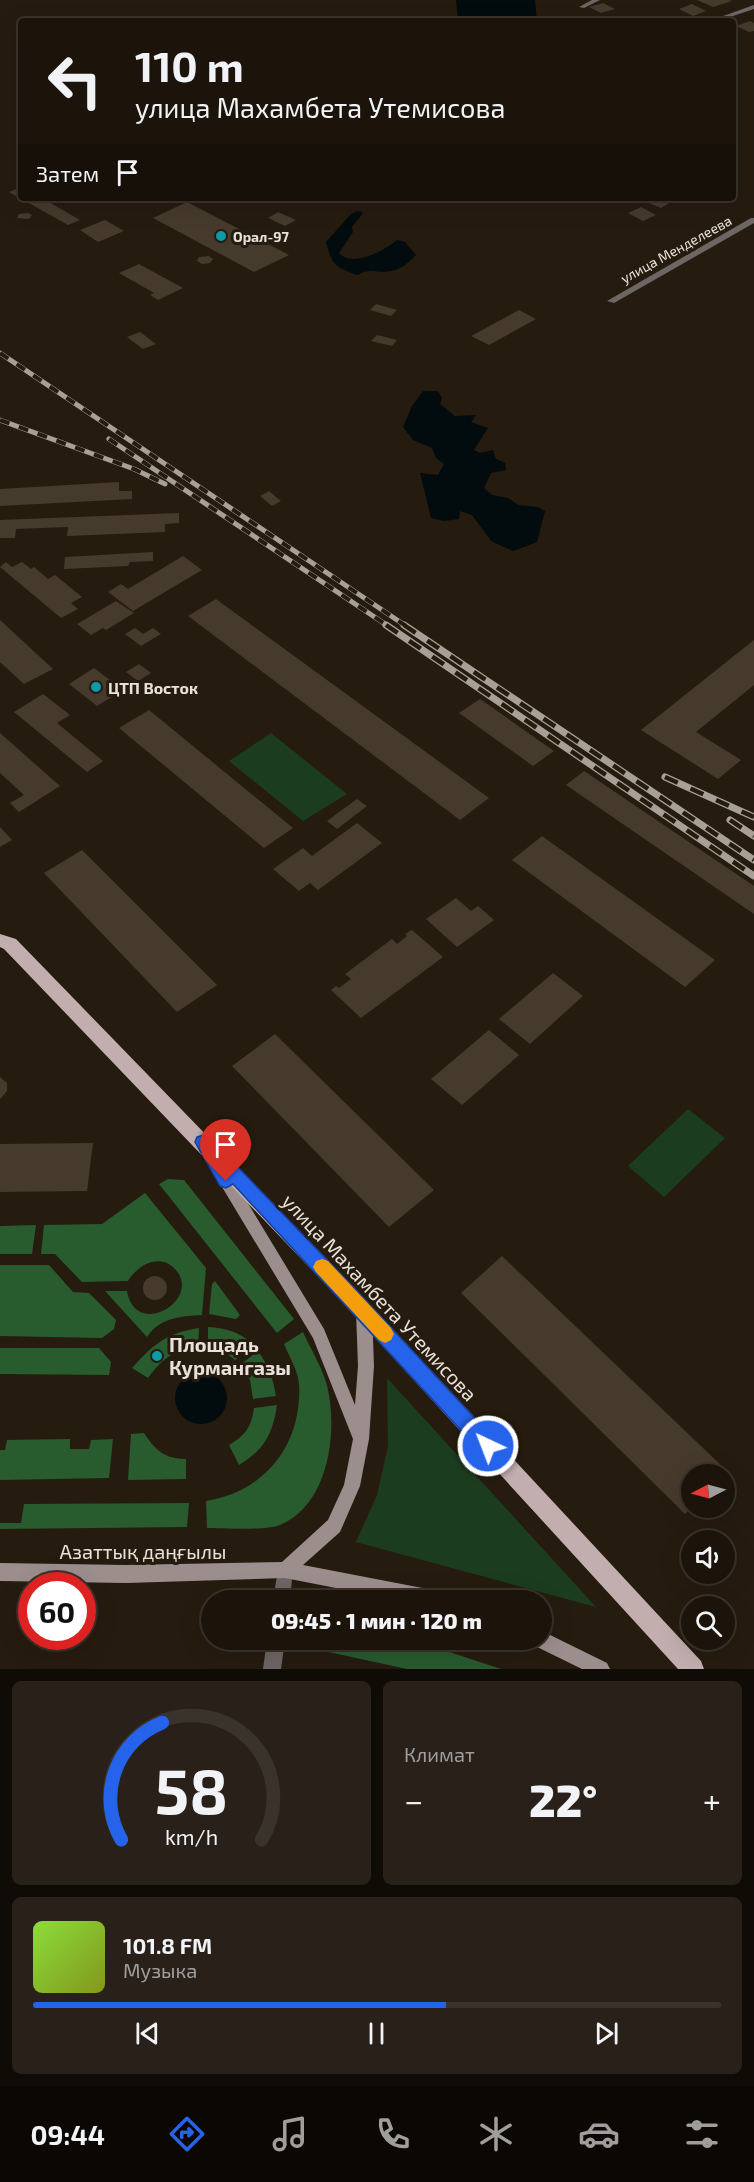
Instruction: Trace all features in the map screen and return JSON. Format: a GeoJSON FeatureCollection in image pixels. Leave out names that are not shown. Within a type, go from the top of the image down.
{"type":"FeatureCollection","features":[{"type":"Feature","properties":{"kind":"main road","name":"улица Махамбета Утемисова"},"geometry":{"type":"LineString","coordinates":[[3,939],[203,1142],[364,1311],[693,1669]]}},
{"type":"Feature","properties":{"kind":"street"},"geometry":{"type":"LineString","coordinates":[[582,7],[597,0]]}},
{"type":"Feature","properties":{"kind":"street"},"geometry":{"type":"LineString","coordinates":[[721,18],[754,7]]}},
{"type":"Feature","properties":{"kind":"street","name":"улица Менделеева"},"geometry":{"type":"LineString","coordinates":[[611,301],[754,220]]}},
{"type":"Feature","properties":{"kind":"street","name":"улица Махамбета Утемисова"},"geometry":{"type":"LineString","coordinates":[[203,1142],[319,1334],[361,1439]]}},
{"type":"Feature","properties":{"kind":"street"},"geometry":{"type":"LineString","coordinates":[[282,1590],[285,1570],[334,1526],[352,1486],[361,1439],[366,1366],[364,1311]]}},
{"type":"Feature","properties":{"kind":"street","name":"Азаттық даңғылы"},"geometry":{"type":"LineString","coordinates":[[0,1572],[126,1574],[285,1570],[387,1590]]}},
{"type":"Feature","properties":{"kind":"street"},"geometry":{"type":"LineString","coordinates":[[552,1645],[601,1669]]}},
{"type":"Feature","properties":{"kind":"street"},"geometry":{"type":"LineString","coordinates":[[272,1669],[275,1650]]}},
{"type":"Feature","properties":{"kind":"green space"},"geometry":{"type":"Polygon","coordinates":[[[271,733],[347,794],[303,821],[229,761],[271,733]]]}},
{"type":"Feature","properties":{"kind":"green space"},"geometry":{"type":"Polygon","coordinates":[[[688,1109],[725,1138],[664,1197],[628,1166],[688,1109]]]}},
{"type":"Feature","properties":{"kind":"green space"},"geometry":{"type":"Polygon","coordinates":[[[168,1179],[184,1180],[294,1319],[277,1333],[159,1184],[168,1179]]]}},
{"type":"Feature","properties":{"kind":"green space"},"geometry":{"type":"Polygon","coordinates":[[[145,1193],[206,1268],[202,1315],[171,1319],[158,1326],[147,1337],[105,1291],[127,1291],[133,1306],[142,1313],[154,1314],[175,1302],[181,1291],[181,1280],[174,1268],[161,1262],[148,1263],[128,1281],[82,1282],[55,1254],[41,1254],[44,1225],[102,1224],[145,1193]]]}},
{"type":"Feature","properties":{"kind":"green space"},"geometry":{"type":"Polygon","coordinates":[[[36,1225],[32,1254],[0,1254],[0,1226],[36,1225]]]}},
{"type":"Feature","properties":{"kind":"green space"},"geometry":{"type":"Polygon","coordinates":[[[0,1265],[49,1265],[73,1292],[89,1293],[116,1320],[114,1329],[102,1338],[0,1336],[0,1265]]]}},
{"type":"Feature","properties":{"kind":"green space"},"geometry":{"type":"Polygon","coordinates":[[[215,1281],[240,1315],[236,1319],[209,1314],[212,1284],[215,1281]]]}},
{"type":"Feature","properties":{"kind":"green space"},"geometry":{"type":"Polygon","coordinates":[[[208,1327],[232,1332],[254,1345],[235,1360],[222,1350],[208,1347],[208,1327]]]}},
{"type":"Feature","properties":{"kind":"green space"},"geometry":{"type":"Polygon","coordinates":[[[199,1328],[198,1348],[182,1350],[169,1356],[148,1378],[132,1368],[161,1341],[178,1333],[199,1328]]]}},
{"type":"Feature","properties":{"kind":"green space"},"geometry":{"type":"Polygon","coordinates":[[[303,1332],[324,1376],[330,1400],[330,1442],[327,1463],[320,1483],[310,1501],[297,1515],[280,1525],[255,1529],[207,1528],[206,1501],[223,1497],[253,1483],[276,1461],[285,1447],[297,1415],[299,1389],[296,1370],[284,1344],[303,1332]]]}},
{"type":"Feature","properties":{"kind":"green space"},"geometry":{"type":"Polygon","coordinates":[[[0,1348],[99,1348],[111,1362],[109,1375],[0,1374],[0,1348]]]}},
{"type":"Feature","properties":{"kind":"green space"},"geometry":{"type":"Polygon","coordinates":[[[258,1351],[270,1372],[276,1396],[253,1399],[250,1380],[240,1365],[258,1351]]]}},
{"type":"Feature","properties":{"kind":"green space"},"geometry":{"type":"Polygon","coordinates":[[[387,1378],[596,1607],[552,1595],[552,1590],[533,1590],[356,1542],[377,1495],[388,1446],[387,1378]]]}},
{"type":"Feature","properties":{"kind":"green space"},"geometry":{"type":"Polygon","coordinates":[[[277,1405],[273,1424],[266,1440],[255,1453],[239,1465],[229,1445],[247,1430],[254,1408],[277,1405]]]}},
{"type":"Feature","properties":{"kind":"green space"},"geometry":{"type":"Polygon","coordinates":[[[144,1433],[161,1452],[179,1459],[186,1459],[186,1479],[128,1480],[131,1434],[144,1433]]]}},
{"type":"Feature","properties":{"kind":"green space"},"geometry":{"type":"Polygon","coordinates":[[[70,1439],[70,1449],[89,1449],[91,1440],[113,1439],[109,1478],[0,1480],[0,1450],[5,1450],[7,1440],[70,1439]]]}},
{"type":"Feature","properties":{"kind":"green space"},"geometry":{"type":"Polygon","coordinates":[[[189,1503],[187,1527],[0,1529],[0,1523],[21,1523],[24,1504],[189,1503]]]}},
{"type":"Feature","properties":{"kind":"green space"},"geometry":{"type":"Polygon","coordinates":[[[319,1650],[443,1650],[501,1669],[407,1669],[319,1650]]]}},
{"type":"Feature","properties":{"kind":"shaded area"},"geometry":{"type":"Polygon","coordinates":[[[456,0],[535,0],[537,18],[458,18],[456,0]]]}},
{"type":"Feature","properties":{"kind":"shaded area"},"geometry":{"type":"Polygon","coordinates":[[[358,211],[363,213],[352,227],[353,232],[339,253],[352,259],[360,258],[376,253],[397,240],[405,242],[416,255],[401,267],[386,272],[367,271],[357,275],[339,267],[330,256],[326,242],[351,214],[358,211]]]}},
{"type":"Feature","properties":{"kind":"shaded area"},"geometry":{"type":"Polygon","coordinates":[[[423,391],[438,391],[442,398],[440,404],[455,416],[476,415],[471,422],[488,428],[474,450],[480,453],[493,450],[496,459],[505,463],[506,470],[491,473],[484,488],[492,495],[508,498],[518,505],[538,507],[545,511],[537,542],[513,551],[491,541],[472,515],[460,511],[459,519],[444,521],[431,518],[420,473],[438,475],[444,464],[436,458],[432,448],[413,440],[403,427],[412,406],[423,391]]]}},
{"type":"Feature","properties":{"kind":"shaded area"},"geometry":{"type":"Polygon","coordinates":[[[196,1372],[206,1372],[220,1379],[227,1398],[220,1417],[206,1424],[196,1424],[186,1420],[179,1413],[175,1403],[175,1393],[179,1383],[186,1376],[196,1372]]]}},
{"type":"Feature","properties":{"kind":"building"},"geometry":{"type":"Polygon","coordinates":[[[697,0],[729,0],[732,1],[713,7],[697,0]]]}},
{"type":"Feature","properties":{"kind":"building"},"geometry":{"type":"Polygon","coordinates":[[[603,3],[615,9],[601,13],[589,7],[603,3]]]}},
{"type":"Feature","properties":{"kind":"building"},"geometry":{"type":"Polygon","coordinates":[[[692,4],[706,11],[693,16],[679,9],[692,4]]]}},
{"type":"Feature","properties":{"kind":"building"},"geometry":{"type":"Polygon","coordinates":[[[750,21],[754,23],[754,31],[749,32],[736,26],[750,21]]]}},
{"type":"Feature","properties":{"kind":"building"},"geometry":{"type":"Polygon","coordinates":[[[18,188],[18,197],[9,192],[18,188]]]}},
{"type":"Feature","properties":{"kind":"building"},"geometry":{"type":"Polygon","coordinates":[[[25,201],[47,201],[80,220],[68,225],[25,201]]]}},
{"type":"Feature","properties":{"kind":"building"},"geometry":{"type":"Polygon","coordinates":[[[644,201],[672,201],[661,208],[644,201]]]}},
{"type":"Feature","properties":{"kind":"building","name":"Орал-97"},"geometry":{"type":"Polygon","coordinates":[[[187,202],[289,255],[254,272],[153,218],[187,202]]]}},
{"type":"Feature","properties":{"kind":"building"},"geometry":{"type":"Polygon","coordinates":[[[641,207],[656,215],[643,221],[628,213],[641,207]]]}},
{"type":"Feature","properties":{"kind":"building"},"geometry":{"type":"Polygon","coordinates":[[[278,212],[296,220],[285,226],[268,218],[278,212]]]}},
{"type":"Feature","properties":{"kind":"building"},"geometry":{"type":"Polygon","coordinates":[[[19,214],[32,215],[29,219],[17,218],[19,214]]]}},
{"type":"Feature","properties":{"kind":"building"},"geometry":{"type":"Polygon","coordinates":[[[105,220],[124,231],[98,242],[80,230],[105,220]]]}},
{"type":"Feature","properties":{"kind":"building"},"geometry":{"type":"Polygon","coordinates":[[[209,256],[213,259],[210,263],[202,264],[197,261],[199,257],[209,256]]]}},
{"type":"Feature","properties":{"kind":"building"},"geometry":{"type":"Polygon","coordinates":[[[139,264],[183,288],[158,300],[150,295],[154,293],[119,273],[139,264]]]}},
{"type":"Feature","properties":{"kind":"building"},"geometry":{"type":"Polygon","coordinates":[[[376,304],[397,310],[391,316],[370,310],[376,304]]]}},
{"type":"Feature","properties":{"kind":"building"},"geometry":{"type":"Polygon","coordinates":[[[519,310],[536,319],[489,345],[471,336],[519,310]]]}},
{"type":"Feature","properties":{"kind":"building"},"geometry":{"type":"Polygon","coordinates":[[[140,332],[156,344],[143,349],[127,337],[140,332]]]}},
{"type":"Feature","properties":{"kind":"building"},"geometry":{"type":"Polygon","coordinates":[[[377,335],[397,340],[392,346],[371,341],[377,335]]]}},
{"type":"Feature","properties":{"kind":"building"},"geometry":{"type":"Polygon","coordinates":[[[119,482],[119,491],[132,491],[132,499],[0,506],[0,489],[119,482]]]}},
{"type":"Feature","properties":{"kind":"building"},"geometry":{"type":"Polygon","coordinates":[[[269,491],[281,501],[272,506],[260,496],[269,491]]]}},
{"type":"Feature","properties":{"kind":"building"},"geometry":{"type":"Polygon","coordinates":[[[179,513],[179,523],[165,524],[165,532],[67,536],[68,527],[16,529],[15,538],[0,538],[0,520],[179,513]]]}},
{"type":"Feature","properties":{"kind":"building"},"geometry":{"type":"Polygon","coordinates":[[[153,552],[153,561],[130,562],[128,566],[64,569],[65,557],[153,552]]]}},
{"type":"Feature","properties":{"kind":"building"},"geometry":{"type":"Polygon","coordinates":[[[183,556],[202,570],[133,611],[108,592],[121,584],[128,589],[183,556]]]}},
{"type":"Feature","properties":{"kind":"building"},"geometry":{"type":"Polygon","coordinates":[[[6,562],[12,567],[22,562],[31,569],[34,567],[48,579],[55,575],[82,597],[71,603],[78,609],[61,618],[0,567],[6,562]]]}},
{"type":"Feature","properties":{"kind":"building"},"geometry":{"type":"Polygon","coordinates":[[[216,599],[489,798],[460,820],[188,616],[216,599]]]}},
{"type":"Feature","properties":{"kind":"building"},"geometry":{"type":"Polygon","coordinates":[[[116,601],[134,613],[106,630],[103,628],[91,635],[77,624],[116,601]]]}},
{"type":"Feature","properties":{"kind":"building"},"geometry":{"type":"Polygon","coordinates":[[[0,620],[53,669],[24,684],[0,662],[0,620]]]}},
{"type":"Feature","properties":{"kind":"building"},"geometry":{"type":"Polygon","coordinates":[[[135,628],[143,634],[153,628],[161,634],[141,646],[125,634],[135,628]]]}},
{"type":"Feature","properties":{"kind":"building"},"geometry":{"type":"Polygon","coordinates":[[[754,640],[754,685],[696,732],[741,760],[718,779],[641,730],[754,640]]]}},
{"type":"Feature","properties":{"kind":"building"},"geometry":{"type":"Polygon","coordinates":[[[139,664],[151,673],[138,681],[126,672],[139,664]]]}},
{"type":"Feature","properties":{"kind":"building","name":"ЦТП Восток"},"geometry":{"type":"Polygon","coordinates":[[[94,668],[123,690],[97,706],[69,684],[94,668]]]}},
{"type":"Feature","properties":{"kind":"building"},"geometry":{"type":"Polygon","coordinates":[[[43,694],[70,715],[57,723],[103,761],[87,772],[14,712],[43,694]]]}},
{"type":"Feature","properties":{"kind":"building"},"geometry":{"type":"Polygon","coordinates":[[[480,699],[554,751],[533,766],[459,713],[480,699]]]}},
{"type":"Feature","properties":{"kind":"building"},"geometry":{"type":"Polygon","coordinates":[[[149,710],[293,828],[264,848],[119,728],[149,710]]]}},
{"type":"Feature","properties":{"kind":"building"},"geometry":{"type":"Polygon","coordinates":[[[0,733],[60,786],[19,812],[10,803],[24,795],[0,773],[0,733]]]}},
{"type":"Feature","properties":{"kind":"building"},"geometry":{"type":"Polygon","coordinates":[[[584,771],[754,886],[754,914],[566,785],[584,771]]]}},
{"type":"Feature","properties":{"kind":"building"},"geometry":{"type":"Polygon","coordinates":[[[357,799],[367,806],[337,829],[327,821],[357,799]]]}},
{"type":"Feature","properties":{"kind":"building"},"geometry":{"type":"Polygon","coordinates":[[[357,823],[382,843],[318,890],[310,883],[299,891],[273,869],[303,848],[312,856],[357,823]]]}},
{"type":"Feature","properties":{"kind":"building"},"geometry":{"type":"Polygon","coordinates":[[[0,827],[12,840],[0,847],[0,827]]]}},
{"type":"Feature","properties":{"kind":"building"},"geometry":{"type":"Polygon","coordinates":[[[542,836],[715,960],[685,987],[512,860],[542,836]]]}},
{"type":"Feature","properties":{"kind":"building"},"geometry":{"type":"Polygon","coordinates":[[[82,850],[217,985],[177,1012],[44,873],[82,850]]]}},
{"type":"Feature","properties":{"kind":"building"},"geometry":{"type":"Polygon","coordinates":[[[456,898],[471,911],[478,906],[494,920],[457,947],[426,919],[456,898]]]}},
{"type":"Feature","properties":{"kind":"building"},"geometry":{"type":"Polygon","coordinates":[[[412,930],[443,957],[361,1018],[331,990],[336,986],[339,988],[351,979],[345,974],[392,939],[397,944],[407,936],[405,934],[412,930]]]}},
{"type":"Feature","properties":{"kind":"building"},"geometry":{"type":"Polygon","coordinates":[[[553,973],[583,996],[530,1044],[499,1019],[553,973]]]}},
{"type":"Feature","properties":{"kind":"building"},"geometry":{"type":"Polygon","coordinates":[[[489,1030],[519,1055],[462,1105],[431,1079],[489,1030]]]}},
{"type":"Feature","properties":{"kind":"building"},"geometry":{"type":"Polygon","coordinates":[[[275,1034],[434,1190],[389,1227],[232,1066],[275,1034]]]}},
{"type":"Feature","properties":{"kind":"building"},"geometry":{"type":"Polygon","coordinates":[[[0,1077],[7,1083],[7,1091],[0,1099],[0,1077]]]}},
{"type":"Feature","properties":{"kind":"building"},"geometry":{"type":"Polygon","coordinates":[[[93,1143],[87,1191],[0,1192],[0,1144],[93,1143]]]}},
{"type":"Feature","properties":{"kind":"building"},"geometry":{"type":"Polygon","coordinates":[[[502,1256],[720,1464],[681,1464],[681,1510],[461,1293],[502,1256]]]}},
{"type":"Feature","properties":{"kind":"building"},"geometry":{"type":"Polygon","coordinates":[[[155,1276],[160,1277],[166,1283],[166,1293],[160,1299],[155,1300],[150,1299],[144,1293],[143,1288],[144,1283],[150,1277],[155,1276]]]}},
{"type":"Feature","properties":{"kind":"railway"},"geometry":{"type":"LineString","coordinates":[[0,353],[406,626]]}},
{"type":"Feature","properties":{"kind":"railway"},"geometry":{"type":"LineString","coordinates":[[0,420],[134,469],[165,484]]}},
{"type":"Feature","properties":{"kind":"railway"},"geometry":{"type":"LineString","coordinates":[[109,439],[388,626]]}},
{"type":"Feature","properties":{"kind":"railway"},"geometry":{"type":"LineString","coordinates":[[386,625],[754,876]]}},
{"type":"Feature","properties":{"kind":"railway"},"geometry":{"type":"LineString","coordinates":[[404,625],[754,860]]}},
{"type":"Feature","properties":{"kind":"railway"},"geometry":{"type":"LineString","coordinates":[[665,777],[754,817]]}},
{"type":"Feature","properties":{"kind":"railway"},"geometry":{"type":"LineString","coordinates":[[730,820],[754,836]]}},
{"type":"Feature","properties":{"kind":"slow traffic"},"geometry":{"type":"LineString","coordinates":[[322,1267],[385,1334]]}},
{"type":"Feature","properties":{"kind":"place","name":"Орал-97"},"geometry":{"type":"Point","coordinates":[221,236]}},
{"type":"Feature","properties":{"kind":"place","name":"ЦТП Восток"},"geometry":{"type":"Point","coordinates":[96,687]}},
{"type":"Feature","properties":{"kind":"place","name":"Площадь Курмангазы"},"geometry":{"type":"Point","coordinates":[157,1356]}},
{"type":"Feature","properties":{"kind":"route"},"geometry":{"type":"LineString","coordinates":[[226,1181],[203,1142],[353,1299],[488,1446]]}}]}
